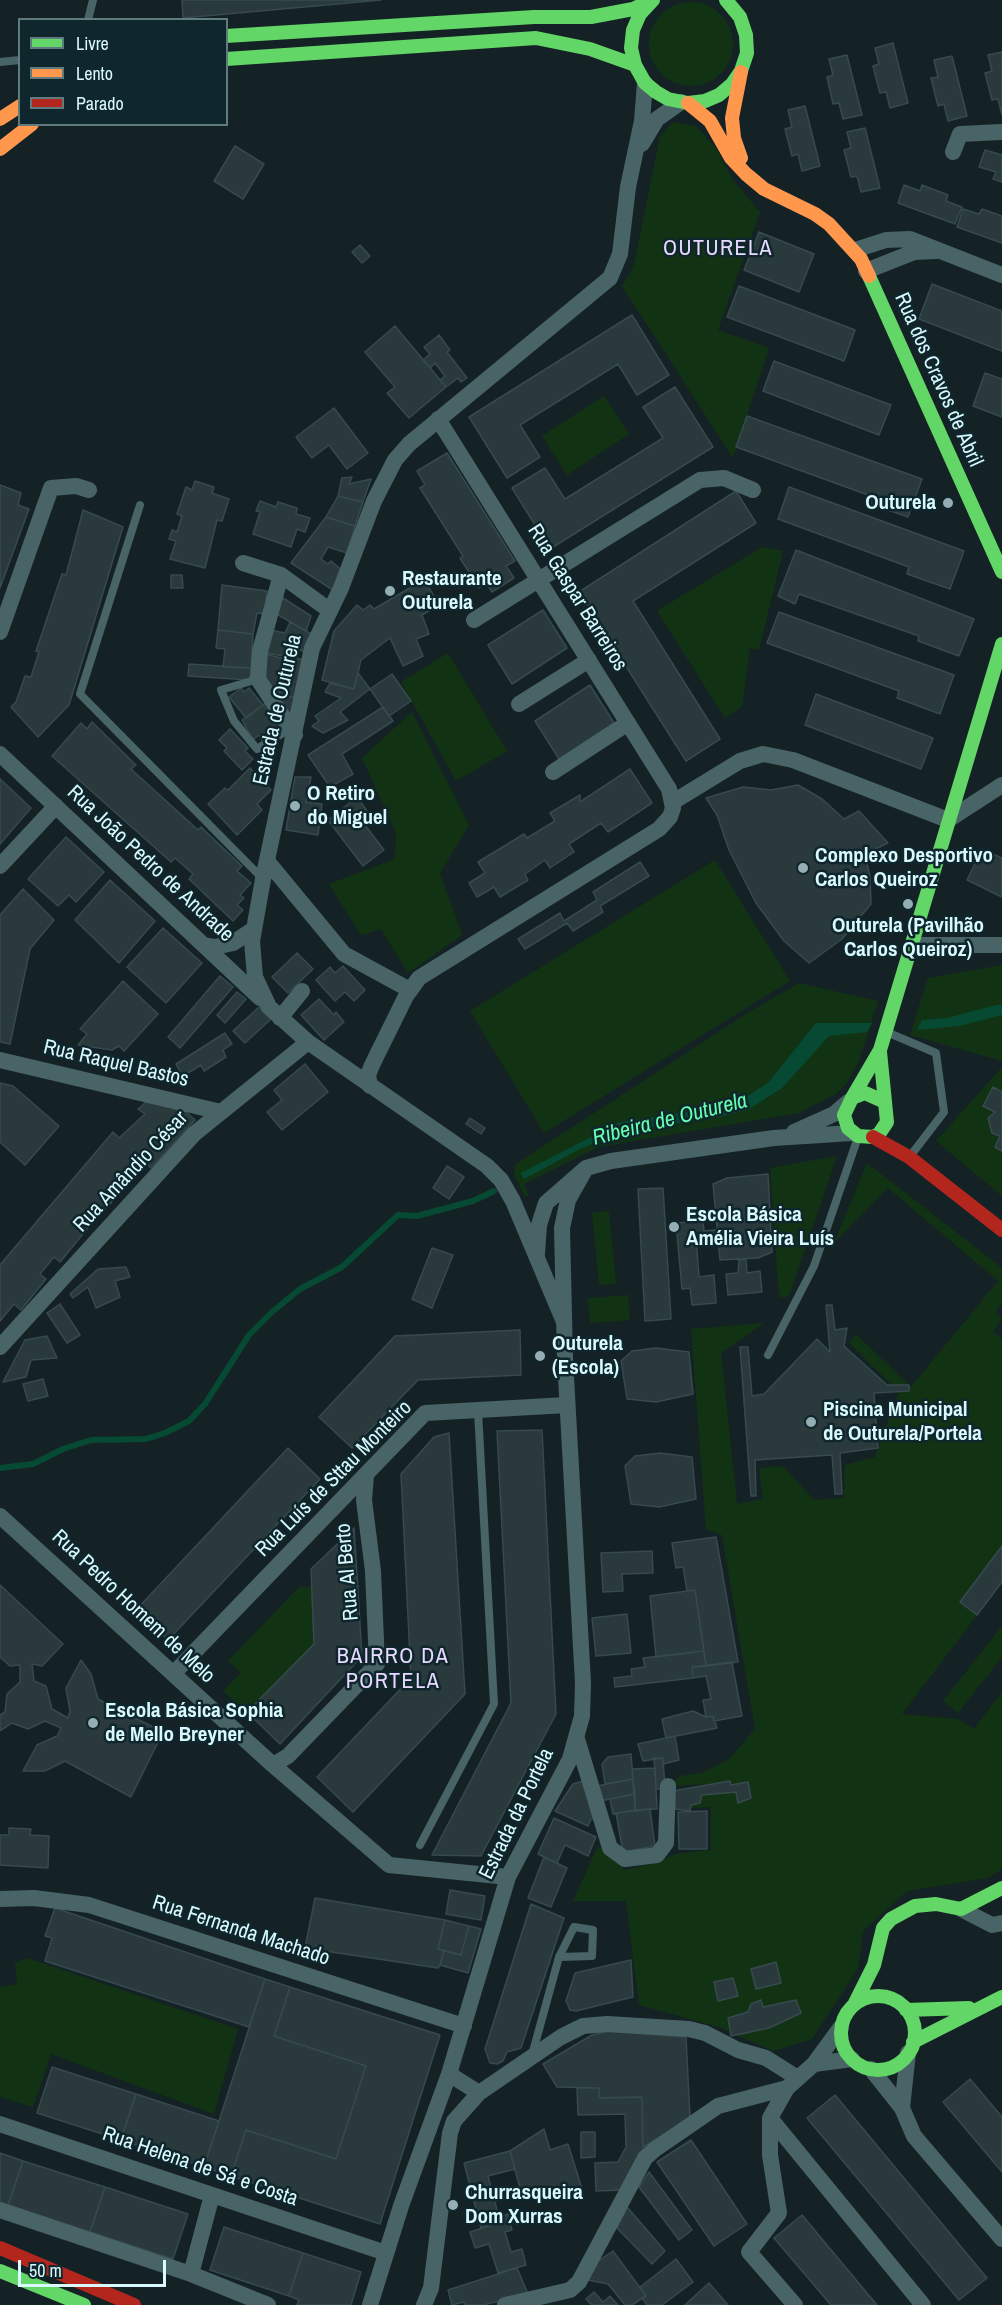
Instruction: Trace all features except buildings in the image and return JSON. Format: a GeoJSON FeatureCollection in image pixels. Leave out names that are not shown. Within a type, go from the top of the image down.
{"type":"FeatureCollection","features":[{"type":"Feature","properties":{"kind":"street"},"geometry":{"type":"LineString","coordinates":[[228,36],[534,17],[591,17],[633,9],[652,0]]}},
{"type":"Feature","properties":{"kind":"street"},"geometry":{"type":"LineString","coordinates":[[652,0],[640,14],[633,30],[631,48],[635,65],[645,83],[668,99],[685,103],[710,121],[731,158],[764,189]]}},
{"type":"Feature","properties":{"kind":"street"},"geometry":{"type":"LineString","coordinates":[[726,0],[740,17],[746,34],[747,53],[733,109],[734,138],[740,156],[764,189]]}},
{"type":"Feature","properties":{"kind":"street"},"geometry":{"type":"LineString","coordinates":[[740,17],[743,0]]}},
{"type":"Feature","properties":{"kind":"street"},"geometry":{"type":"LineString","coordinates":[[228,59],[536,38],[556,40],[598,51],[635,65]]}},
{"type":"Feature","properties":{"kind":"street","name":"Estrada de Outurela"},"geometry":{"type":"LineString","coordinates":[[634,161],[648,131],[657,119],[685,103],[705,101],[719,95],[741,71]]}},
{"type":"Feature","properties":{"kind":"street","name":"Estrada de Outurela"},"geometry":{"type":"LineString","coordinates":[[564,1322],[513,1201],[501,1180],[487,1166],[308,1042],[275,1013],[255,977],[252,959],[254,929],[263,879],[312,648],[341,588],[374,501],[395,460],[409,444],[610,278],[620,254],[643,113],[645,83]]}},
{"type":"Feature","properties":{"kind":"street"},"geometry":{"type":"LineString","coordinates":[[0,120],[18,107]]}},
{"type":"Feature","properties":{"kind":"street"},"geometry":{"type":"LineString","coordinates":[[0,149],[29,126]]}},
{"type":"Feature","properties":{"kind":"street"},"geometry":{"type":"LineString","coordinates":[[953,152],[960,134],[1002,132]]}},
{"type":"Feature","properties":{"kind":"street","name":"Rua dos Cravos de Abril"},"geometry":{"type":"LineString","coordinates":[[764,189],[815,214],[841,234],[855,250],[1002,573]]}},
{"type":"Feature","properties":{"kind":"street"},"geometry":{"type":"LineString","coordinates":[[855,250],[897,238],[910,239],[1002,275]]}},
{"type":"Feature","properties":{"kind":"street"},"geometry":{"type":"LineString","coordinates":[[866,271],[914,252],[943,251]]}},
{"type":"Feature","properties":{"kind":"street","name":"Rua Gaspar Barreiros"},"geometry":{"type":"LineString","coordinates":[[438,419],[669,789],[673,802]]}},
{"type":"Feature","properties":{"kind":"street"},"geometry":{"type":"LineString","coordinates":[[474,621],[700,480],[714,477],[724,478],[753,490]]}},
{"type":"Feature","properties":{"kind":"street"},"geometry":{"type":"LineString","coordinates":[[0,632],[51,488],[76,486],[89,490]]}},
{"type":"Feature","properties":{"kind":"street"},"geometry":{"type":"LineString","coordinates":[[243,562],[281,575],[329,610]]}},
{"type":"Feature","properties":{"kind":"street"},"geometry":{"type":"LineString","coordinates":[[281,575],[260,651],[258,679],[293,731]]}},
{"type":"Feature","properties":{"kind":"street"},"geometry":{"type":"LineString","coordinates":[[1002,644],[880,1050],[850,1100],[844,1115],[861,1135],[909,1158],[1002,1230]]}},
{"type":"Feature","properties":{"kind":"street"},"geometry":{"type":"LineString","coordinates":[[519,704],[589,660]]}},
{"type":"Feature","properties":{"kind":"street"},"geometry":{"type":"LineString","coordinates":[[553,772],[628,723]]}},
{"type":"Feature","properties":{"kind":"street","name":"Rua João Pedro de Andrade"},"geometry":{"type":"LineString","coordinates":[[0,754],[275,1013]]}},
{"type":"Feature","properties":{"kind":"street"},"geometry":{"type":"LineString","coordinates":[[369,1086],[372,1065],[410,990],[419,978],[449,957],[659,829],[670,817],[673,802],[740,761],[763,754],[794,760],[948,820]]}},
{"type":"Feature","properties":{"kind":"street"},"geometry":{"type":"LineString","coordinates":[[948,820],[1002,785]]}},
{"type":"Feature","properties":{"kind":"street"},"geometry":{"type":"LineString","coordinates":[[0,866],[56,806]]}},
{"type":"Feature","properties":{"kind":"street"},"geometry":{"type":"LineString","coordinates":[[268,862],[344,954],[410,990]]}},
{"type":"Feature","properties":{"kind":"street"},"geometry":{"type":"LineString","coordinates":[[204,945],[215,947],[232,943],[254,929]]}},
{"type":"Feature","properties":{"kind":"street"},"geometry":{"type":"LineString","coordinates":[[912,945],[1002,945]]}},
{"type":"Feature","properties":{"kind":"street"},"geometry":{"type":"LineString","coordinates":[[275,1013],[302,991]]}},
{"type":"Feature","properties":{"kind":"street","name":"Rua Amândio César"},"geometry":{"type":"LineString","coordinates":[[0,1347],[194,1134],[308,1042]]}},
{"type":"Feature","properties":{"kind":"street"},"geometry":{"type":"LineString","coordinates":[[537,1258],[539,1225],[546,1203],[586,1168],[610,1161],[774,1138],[879,1134],[887,1122],[888,1113],[883,1101],[880,1050]]}},
{"type":"Feature","properties":{"kind":"street","name":"Rua Raquel Bastos"},"geometry":{"type":"LineString","coordinates":[[0,1060],[221,1112]]}},
{"type":"Feature","properties":{"kind":"street"},"geometry":{"type":"LineString","coordinates":[[774,1138],[817,1123],[850,1100],[865,1093],[883,1101]]}},
{"type":"Feature","properties":{"kind":"street"},"geometry":{"type":"LineString","coordinates":[[887,1122],[909,1158]]}},
{"type":"Feature","properties":{"kind":"street"},"geometry":{"type":"LineString","coordinates":[[513,1201],[530,1210],[544,1211],[566,1205],[586,1168]]}},
{"type":"Feature","properties":{"kind":"street","name":"Estrada da Portela"},"geometry":{"type":"LineString","coordinates":[[370,2305],[449,2074],[508,1877],[570,1759],[582,1716],[583,1683],[564,1322],[562,1228],[566,1205]]}},
{"type":"Feature","properties":{"kind":"street","name":"Rua Luís de Sttau Monteiro"},"geometry":{"type":"LineString","coordinates":[[173,1674],[425,1413],[567,1405]]}},
{"type":"Feature","properties":{"kind":"street","name":"Rua Al Berto"},"geometry":{"type":"LineString","coordinates":[[273,1766],[288,1756],[377,1664],[374,1571],[364,1500],[366,1475]]}},
{"type":"Feature","properties":{"kind":"street","name":"Rua Pedro Homem de Melo"},"geometry":{"type":"LineString","coordinates":[[0,1516],[273,1766],[389,1865],[508,1877]]}},
{"type":"Feature","properties":{"kind":"street"},"geometry":{"type":"LineString","coordinates":[[577,1739],[610,1848],[625,1859],[657,1855],[666,1843],[668,1786]]}},
{"type":"Feature","properties":{"kind":"street"},"geometry":{"type":"LineString","coordinates":[[961,1909],[1002,1888]]}},
{"type":"Feature","properties":{"kind":"street","name":"Rua Fernanda Machado"},"geometry":{"type":"LineString","coordinates":[[0,1899],[34,1898],[88,1905],[464,2026]]}},
{"type":"Feature","properties":{"kind":"street"},"geometry":{"type":"LineString","coordinates":[[795,2305],[750,2252],[779,2213],[770,2155],[770,2118],[792,2083],[814,2064],[841,2027],[874,1965],[883,1928],[902,1911],[915,1906],[936,1904],[961,1909],[992,1925],[1002,1923]]}},
{"type":"Feature","properties":{"kind":"street"},"geometry":{"type":"LineString","coordinates":[[874,1965],[887,1998]]}},
{"type":"Feature","properties":{"kind":"street"},"geometry":{"type":"LineString","coordinates":[[872,2070],[892,2067],[911,2047],[978,2007],[1002,1997]]}},
{"type":"Feature","properties":{"kind":"street"},"geometry":{"type":"LineString","coordinates":[[854,2005],[864,1999],[887,1998],[906,2010],[912,2020],[911,2047],[902,2108]]}},
{"type":"Feature","properties":{"kind":"street"},"geometry":{"type":"LineString","coordinates":[[906,2010],[978,2007]]}},
{"type":"Feature","properties":{"kind":"street"},"geometry":{"type":"LineString","coordinates":[[425,2305],[431,2288],[450,2133],[454,2121],[479,2093],[531,2057],[583,2026],[607,2024],[689,2029],[705,2033],[738,2050],[766,2058],[792,2083]]}},
{"type":"Feature","properties":{"kind":"street"},"geometry":{"type":"LineString","coordinates":[[841,2027],[845,2050],[852,2060],[872,2070],[902,2108],[914,2136],[1002,2239]]}},
{"type":"Feature","properties":{"kind":"street"},"geometry":{"type":"LineString","coordinates":[[814,2064],[852,2060]]}},
{"type":"Feature","properties":{"kind":"street"},"geometry":{"type":"LineString","coordinates":[[449,2074],[479,2093]]}},
{"type":"Feature","properties":{"kind":"street"},"geometry":{"type":"LineString","coordinates":[[505,2305],[570,2290],[579,2282],[645,2158],[654,2150],[718,2106],[792,2083]]}},
{"type":"Feature","properties":{"kind":"street"},"geometry":{"type":"LineString","coordinates":[[770,2118],[923,2305]]}},
{"type":"Feature","properties":{"kind":"street","name":"Rua Helena de Sá e Costa"},"geometry":{"type":"LineString","coordinates":[[0,2124],[386,2253]]}},
{"type":"Feature","properties":{"kind":"street"},"geometry":{"type":"LineString","coordinates":[[191,2274],[212,2195]]}},
{"type":"Feature","properties":{"kind":"street"},"geometry":{"type":"LineString","coordinates":[[0,2210],[191,2274],[268,2305]]}},
{"type":"Feature","properties":{"kind":"street"},"geometry":{"type":"LineString","coordinates":[[0,2248],[134,2305]]}},
{"type":"Feature","properties":{"kind":"street"},"geometry":{"type":"LineString","coordinates":[[0,2271],[84,2305]]}},
{"type":"Feature","properties":{"kind":"lane"},"geometry":{"type":"LineString","coordinates":[[88,18],[93,0]]}},
{"type":"Feature","properties":{"kind":"lane"},"geometry":{"type":"LineString","coordinates":[[0,62],[18,60]]}},
{"type":"Feature","properties":{"kind":"lane"},"geometry":{"type":"LineString","coordinates":[[140,505],[80,694],[263,879]]}},
{"type":"Feature","properties":{"kind":"lane"},"geometry":{"type":"LineString","coordinates":[[258,679],[221,690],[234,721],[257,749],[293,731]]}},
{"type":"Feature","properties":{"kind":"lane"},"geometry":{"type":"LineString","coordinates":[[886,1031],[936,1053],[944,1112],[909,1158]]}},
{"type":"Feature","properties":{"kind":"lane"},"geometry":{"type":"LineString","coordinates":[[768,1355],[814,1266],[861,1135]]}},
{"type":"Feature","properties":{"kind":"lane"},"geometry":{"type":"LineString","coordinates":[[420,1845],[494,1704],[478,1411]]}},
{"type":"Feature","properties":{"kind":"lane"},"geometry":{"type":"LineString","coordinates":[[531,2057],[559,1957],[574,1927],[593,1930],[592,1956],[559,1957]]}},
{"type":"Feature","properties":{"kind":"shaded area"},"geometry":{"type":"Polygon","coordinates":[[[691,2],[707,5],[721,14],[730,28],[733,44],[730,60],[721,74],[707,83],[691,86],[675,83],[661,74],[652,60],[649,44],[652,28],[661,14],[675,5],[691,2]]]}},
{"type":"Feature","properties":{"kind":"shaded area"},"geometry":{"type":"Polygon","coordinates":[[[673,122],[696,126],[715,147],[733,180],[760,212],[718,330],[769,348],[733,458],[622,286],[632,271],[636,256],[660,136],[673,122]]]}},
{"type":"Feature","properties":{"kind":"shaded area"},"geometry":{"type":"Polygon","coordinates":[[[604,396],[629,434],[567,475],[542,436],[604,396]]]}},
{"type":"Feature","properties":{"kind":"shaded area"},"geometry":{"type":"Polygon","coordinates":[[[762,547],[783,551],[759,650],[750,648],[742,706],[725,718],[657,611],[762,547]]]}},
{"type":"Feature","properties":{"kind":"shaded area"},"geometry":{"type":"Polygon","coordinates":[[[448,653],[507,751],[456,781],[401,682],[448,653]]]}},
{"type":"Feature","properties":{"kind":"shaded area"},"geometry":{"type":"Polygon","coordinates":[[[412,712],[469,825],[440,873],[462,935],[408,973],[381,929],[361,935],[329,884],[395,859],[396,833],[362,758],[412,712]]]}},
{"type":"Feature","properties":{"kind":"shaded area"},"geometry":{"type":"Polygon","coordinates":[[[715,860],[790,981],[544,1133],[470,1011],[715,860]]]}},
{"type":"Feature","properties":{"kind":"shaded area"},"geometry":{"type":"Polygon","coordinates":[[[1002,965],[1002,1061],[910,1035],[928,978],[1002,965]]]}},
{"type":"Feature","properties":{"kind":"shaded area"},"geometry":{"type":"Polygon","coordinates":[[[799,983],[878,1001],[859,1061],[848,1082],[836,1094],[799,1113],[599,1147],[524,1184],[529,1195],[525,1197],[514,1174],[516,1164],[746,1014],[799,983]]]}},
{"type":"Feature","properties":{"kind":"shaded area"},"geometry":{"type":"Polygon","coordinates":[[[1002,1067],[1002,1196],[936,1141],[1002,1067]]]}},
{"type":"Feature","properties":{"kind":"shaded area"},"geometry":{"type":"Polygon","coordinates":[[[837,1156],[789,1296],[779,1298],[770,1168],[837,1156]]]}},
{"type":"Feature","properties":{"kind":"shaded area"},"geometry":{"type":"Polygon","coordinates":[[[867,1163],[1002,1268],[1002,1304],[995,1312],[1002,1318],[993,1332],[1002,1339],[1002,1582],[902,1714],[958,1719],[974,1729],[1002,1692],[1002,1869],[988,1878],[907,1891],[863,1931],[858,1969],[812,2039],[773,2051],[719,2027],[639,2005],[626,1901],[573,1901],[598,1846],[625,1870],[660,1862],[674,1854],[711,1850],[711,1807],[675,1809],[673,1791],[735,1783],[668,1786],[680,1776],[704,1772],[729,1759],[755,1729],[722,1535],[706,1529],[691,1329],[764,1323],[721,1353],[737,1504],[763,1499],[759,1468],[783,1466],[814,1500],[844,1498],[845,1465],[875,1457],[899,1392],[849,1343],[856,1334],[911,1387],[998,1281],[888,1188],[834,1243],[867,1163]]]}},
{"type":"Feature","properties":{"kind":"shaded area"},"geometry":{"type":"Polygon","coordinates":[[[609,1211],[616,1284],[599,1285],[592,1213],[609,1211]]]}},
{"type":"Feature","properties":{"kind":"shaded area"},"geometry":{"type":"Polygon","coordinates":[[[628,1295],[630,1320],[590,1323],[588,1298],[628,1295]]]}},
{"type":"Feature","properties":{"kind":"shaded area"},"geometry":{"type":"Polygon","coordinates":[[[299,1587],[312,1587],[314,1644],[247,1712],[223,1691],[241,1673],[228,1661],[299,1587]]]}},
{"type":"Feature","properties":{"kind":"shaded area"},"geometry":{"type":"Polygon","coordinates":[[[1002,1626],[1002,1657],[958,1713],[943,1701],[1002,1626]]]}},
{"type":"Feature","properties":{"kind":"shaded area"},"geometry":{"type":"Polygon","coordinates":[[[27,1958],[238,2029],[214,2114],[51,2054],[33,2107],[0,2097],[0,1987],[17,1984],[15,1963],[27,1958]]]}},
{"type":"Feature","properties":{"kind":"water"},"geometry":{"type":"Polygon","coordinates":[[[1002,1005],[1002,1015],[959,1026],[917,1030],[922,1020],[947,1018],[1002,1005]]]}},
{"type":"Feature","properties":{"kind":"water"},"geometry":{"type":"Polygon","coordinates":[[[816,1023],[872,1023],[867,1032],[829,1036],[782,1088],[749,1109],[724,1116],[620,1132],[578,1150],[524,1179],[521,1173],[620,1122],[715,1108],[739,1102],[769,1082],[816,1023]]]}},
{"type":"Feature","properties":{"kind":"waterway","name":"Ribeira de Outurela"},"geometry":{"type":"LineString","coordinates":[[0,1468],[33,1464],[63,1449],[91,1440],[146,1439],[165,1433],[189,1421],[205,1404],[249,1335],[272,1312],[300,1289],[342,1267],[398,1215],[417,1216],[473,1201],[494,1191]]}},
{"type":"Feature","properties":{"kind":"traffic: fast"},"geometry":{"type":"LineString","coordinates":[[228,36],[534,17],[591,17],[633,9],[652,0]]}},
{"type":"Feature","properties":{"kind":"traffic: fast"},"geometry":{"type":"LineString","coordinates":[[653,0],[640,14],[633,30],[631,48],[635,65],[645,83],[656,92],[668,99],[688,103],[705,101],[719,95],[732,84],[741,71],[747,53],[746,35],[740,17],[726,0]]}},
{"type":"Feature","properties":{"kind":"traffic: fast"},"geometry":{"type":"LineString","coordinates":[[228,59],[536,38],[590,49],[635,65]]}},
{"type":"Feature","properties":{"kind":"traffic: fast"},"geometry":{"type":"LineString","coordinates":[[869,276],[1002,572]]}},
{"type":"Feature","properties":{"kind":"traffic: fast"},"geometry":{"type":"LineString","coordinates":[[852,1098],[880,1050],[1002,644]]}},
{"type":"Feature","properties":{"kind":"traffic: fast"},"geometry":{"type":"LineString","coordinates":[[880,1052],[887,1122],[879,1134],[873,1137],[858,1136],[848,1128],[844,1115],[852,1098],[865,1093],[883,1101]]}},
{"type":"Feature","properties":{"kind":"traffic: fast"},"geometry":{"type":"LineString","coordinates":[[854,2005],[874,1965],[883,1928],[891,1919],[915,1906],[936,1904],[961,1909],[1002,1888]]}},
{"type":"Feature","properties":{"kind":"traffic: fast"},"geometry":{"type":"LineString","coordinates":[[878,1996],[892,1999],[904,2007],[912,2019],[915,2033],[912,2047],[904,2059],[892,2067],[878,2070],[864,2067],[852,2059],[844,2047],[841,2033],[844,2019],[852,2007],[864,1999],[878,1996]]}},
{"type":"Feature","properties":{"kind":"traffic: fast"},"geometry":{"type":"LineString","coordinates":[[913,2042],[1002,1997]]}},
{"type":"Feature","properties":{"kind":"traffic: fast"},"geometry":{"type":"LineString","coordinates":[[906,2010],[969,2008]]}},
{"type":"Feature","properties":{"kind":"traffic: fast"},"geometry":{"type":"LineString","coordinates":[[0,2271],[84,2305]]}},
{"type":"Feature","properties":{"kind":"traffic: slow"},"geometry":{"type":"LineString","coordinates":[[741,72],[732,118],[734,138],[741,158]]}},
{"type":"Feature","properties":{"kind":"traffic: slow"},"geometry":{"type":"LineString","coordinates":[[688,103],[710,121],[731,158],[746,174],[764,189],[815,214],[829,224],[861,259],[869,276]]}},
{"type":"Feature","properties":{"kind":"traffic: slow"},"geometry":{"type":"LineString","coordinates":[[0,119],[18,107]]}},
{"type":"Feature","properties":{"kind":"traffic: slow"},"geometry":{"type":"LineString","coordinates":[[0,149],[29,126]]}},
{"type":"Feature","properties":{"kind":"traffic: jam"},"geometry":{"type":"LineString","coordinates":[[873,1137],[909,1157],[1002,1230]]}},
{"type":"Feature","properties":{"kind":"traffic: jam"},"geometry":{"type":"LineString","coordinates":[[0,2248],[134,2305]]}},
{"type":"Feature","properties":{"kind":"place","name":"Outurela"},"geometry":{"type":"Point","coordinates":[948,503]}},
{"type":"Feature","properties":{"kind":"place","name":"Restaurante Outurela"},"geometry":{"type":"Point","coordinates":[390,591]}},
{"type":"Feature","properties":{"kind":"place","name":"O Retiro do Miguel"},"geometry":{"type":"Point","coordinates":[295,806]}},
{"type":"Feature","properties":{"kind":"place","name":"Complexo Desportivo Carlos Queiroz"},"geometry":{"type":"Point","coordinates":[803,868]}},
{"type":"Feature","properties":{"kind":"place","name":"Outurela (Pavilhão Carlos Queiroz)"},"geometry":{"type":"Point","coordinates":[908,904]}},
{"type":"Feature","properties":{"kind":"place","name":"Escola Básica Amélia Vieira Luís"},"geometry":{"type":"Point","coordinates":[674,1227]}},
{"type":"Feature","properties":{"kind":"place","name":"Outurela (Escola)"},"geometry":{"type":"Point","coordinates":[540,1356]}},
{"type":"Feature","properties":{"kind":"place","name":"Piscina Municipal de Outurela/Portela"},"geometry":{"type":"Point","coordinates":[811,1422]}},
{"type":"Feature","properties":{"kind":"place","name":"Escola Básica Sophia de Mello Breyner"},"geometry":{"type":"Point","coordinates":[93,1723]}},
{"type":"Feature","properties":{"kind":"place","name":"Churrasqueira Dom Xurras"},"geometry":{"type":"Point","coordinates":[453,2205]}},
{"type":"Feature","properties":{"kind":"district","name":"OUTURELA"},"geometry":{"type":"Point","coordinates":[718,249]}},
{"type":"Feature","properties":{"kind":"district","name":"BAIRRO DA PORTELA"},"geometry":{"type":"Point","coordinates":[393,1670]}}]}
